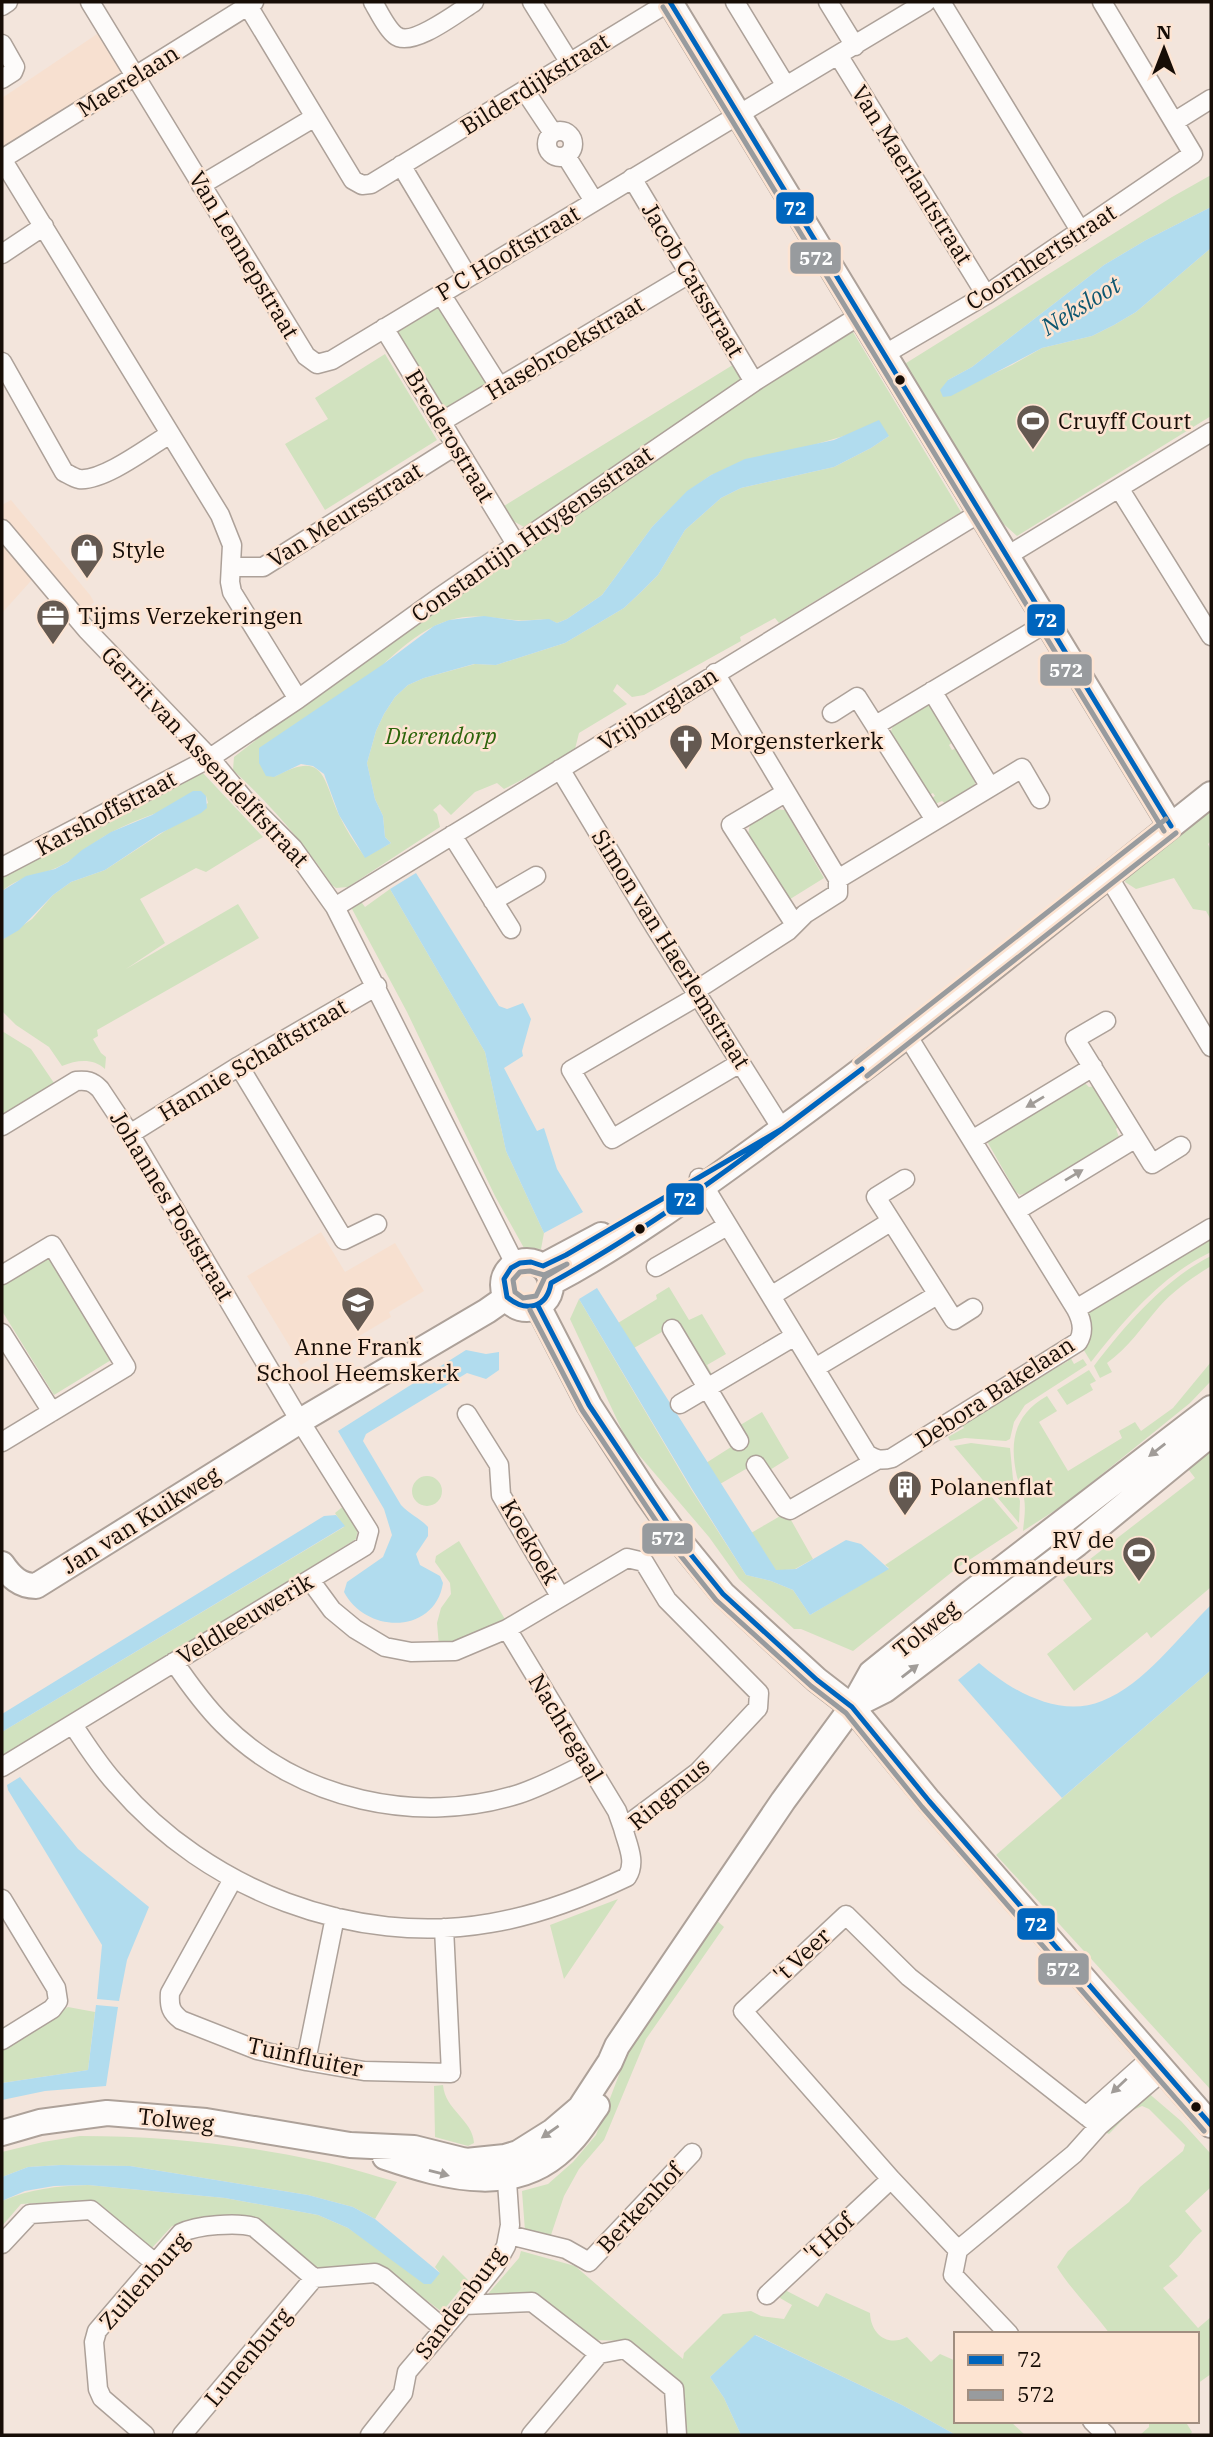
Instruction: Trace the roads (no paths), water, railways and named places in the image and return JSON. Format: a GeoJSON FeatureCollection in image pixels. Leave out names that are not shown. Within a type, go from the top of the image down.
{"type":"FeatureCollection","features":[{"type":"Feature","properties":{"kind":"street"},"geometry":{"type":"LineString","coordinates":[[2,6],[8,2]]}},
{"type":"Feature","properties":{"kind":"street","name":"Van Lennepstraat"},"geometry":{"type":"LineString","coordinates":[[90,2],[306,356],[317,364],[331,360],[384,328]]}},
{"type":"Feature","properties":{"kind":"street"},"geometry":{"type":"LineString","coordinates":[[373,2],[393,34],[401,40],[414,39],[474,2]]}},
{"type":"Feature","properties":{"kind":"street"},"geometry":{"type":"LineString","coordinates":[[532,2],[570,63]]}},
{"type":"Feature","properties":{"kind":"street"},"geometry":{"type":"LineString","coordinates":[[669,2],[1171,826]]}},
{"type":"Feature","properties":{"kind":"street","name":"Bilderdijkstraat"},"geometry":{"type":"LineString","coordinates":[[251,4],[353,180],[371,184],[669,2]]}},
{"type":"Feature","properties":{"kind":"street"},"geometry":{"type":"LineString","coordinates":[[735,2],[786,86]]}},
{"type":"Feature","properties":{"kind":"street"},"geometry":{"type":"LineString","coordinates":[[828,2],[855,46]]}},
{"type":"Feature","properties":{"kind":"street","name":"P C Hooftstraat"},"geometry":{"type":"LineString","coordinates":[[384,328],[926,2]]}},
{"type":"Feature","properties":{"kind":"street"},"geometry":{"type":"LineString","coordinates":[[941,2],[1082,232]]}},
{"type":"Feature","properties":{"kind":"street"},"geometry":{"type":"LineString","coordinates":[[1102,2],[1174,122],[1211,99]]}},
{"type":"Feature","properties":{"kind":"street","name":"Maerelaan"},"geometry":{"type":"LineString","coordinates":[[2,159],[251,4]]}},
{"type":"Feature","properties":{"kind":"street"},"geometry":{"type":"LineString","coordinates":[[2,44],[15,67],[13,72],[2,79]]}},
{"type":"Feature","properties":{"kind":"street","name":"Van Maerlantstraat"},"geometry":{"type":"LineString","coordinates":[[838,55],[986,295]]}},
{"type":"Feature","properties":{"kind":"street"},"geometry":{"type":"LineString","coordinates":[[525,91],[553,133],[565,132],[572,138],[573,146],[566,156],[594,201]]}},
{"type":"Feature","properties":{"kind":"street"},"geometry":{"type":"LineString","coordinates":[[201,186],[315,117]]}},
{"type":"Feature","properties":{"kind":"street","name":"Coornhertstraat"},"geometry":{"type":"LineString","coordinates":[[885,354],[986,295],[1193,155],[1174,122]]}},
{"type":"Feature","properties":{"kind":"street"},"geometry":{"type":"LineString","coordinates":[[2,159],[228,532],[232,545],[232,592],[298,699]]}},
{"type":"Feature","properties":{"kind":"street"},"geometry":{"type":"LineString","coordinates":[[401,165],[468,277]]}},
{"type":"Feature","properties":{"kind":"street","name":"Jacob Catsstraat"},"geometry":{"type":"LineString","coordinates":[[632,178],[754,382]]}},
{"type":"Feature","properties":{"kind":"street"},"geometry":{"type":"LineString","coordinates":[[2,254],[44,226]]}},
{"type":"Feature","properties":{"kind":"street","name":"Hasebroekstraat"},"geometry":{"type":"LineString","coordinates":[[441,422],[689,274]]}},
{"type":"Feature","properties":{"kind":"street"},"geometry":{"type":"LineString","coordinates":[[442,294],[499,386]]}},
{"type":"Feature","properties":{"kind":"street","name":"Constantijn Huygensstraat"},"geometry":{"type":"LineString","coordinates":[[210,758],[516,544],[754,382],[859,316]]}},
{"type":"Feature","properties":{"kind":"street","name":"Brederostraat"},"geometry":{"type":"LineString","coordinates":[[384,328],[516,544]]}},
{"type":"Feature","properties":{"kind":"street"},"geometry":{"type":"LineString","coordinates":[[2,362],[64,472],[79,479],[96,477],[111,470],[170,434]]}},
{"type":"Feature","properties":{"kind":"street"},"geometry":{"type":"LineString","coordinates":[[1007,556],[1211,432]]}},
{"type":"Feature","properties":{"kind":"street","name":"Van Meursstraat"},"geometry":{"type":"LineString","coordinates":[[232,567],[263,567],[455,446]]}},
{"type":"Feature","properties":{"kind":"street"},"geometry":{"type":"LineString","coordinates":[[1119,488],[1204,607],[1211,636]]}},
{"type":"Feature","properties":{"kind":"street","name":"Vrijburglaan"},"geometry":{"type":"LineString","coordinates":[[335,907],[981,512]]}},
{"type":"Feature","properties":{"kind":"street","name":"Gerrit van Assendelftstraat"},"geometry":{"type":"LineString","coordinates":[[2,529],[87,630],[293,848],[335,907],[515,1264]]}},
{"type":"Feature","properties":{"kind":"street"},"geometry":{"type":"LineString","coordinates":[[876,725],[1048,622]]}},
{"type":"Feature","properties":{"kind":"street"},"geometry":{"type":"LineString","coordinates":[[715,673],[838,879],[838,893],[697,994],[570,1070],[612,1139],[740,1063]]}},
{"type":"Feature","properties":{"kind":"street"},"geometry":{"type":"LineString","coordinates":[[932,691],[990,788]]}},
{"type":"Feature","properties":{"kind":"street"},"geometry":{"type":"LineString","coordinates":[[832,713],[857,697],[935,820]]}},
{"type":"Feature","properties":{"kind":"street","name":"Karshoffstraat"},"geometry":{"type":"LineString","coordinates":[[2,867],[210,758]]}},
{"type":"Feature","properties":{"kind":"street"},"geometry":{"type":"LineString","coordinates":[[838,879],[1022,768],[1040,799]]}},
{"type":"Feature","properties":{"kind":"street","name":"Simon van Haerlemstraat"},"geometry":{"type":"LineString","coordinates":[[560,769],[782,1129]]}},
{"type":"Feature","properties":{"kind":"street"},"geometry":{"type":"LineString","coordinates":[[785,793],[731,825],[794,923]]}},
{"type":"Feature","properties":{"kind":"street"},"geometry":{"type":"LineString","coordinates":[[547,1275],[575,1271],[782,1129],[907,1035],[1211,794]]}},
{"type":"Feature","properties":{"kind":"street"},"geometry":{"type":"LineString","coordinates":[[452,835],[511,929]]}},
{"type":"Feature","properties":{"kind":"street"},"geometry":{"type":"LineString","coordinates":[[493,901],[536,876]]}},
{"type":"Feature","properties":{"kind":"street"},"geometry":{"type":"LineString","coordinates":[[1108,876],[1211,1047]]}},
{"type":"Feature","properties":{"kind":"street","name":"Hannie Schaftstraat"},"geometry":{"type":"LineString","coordinates":[[130,1133],[377,986]]}},
{"type":"Feature","properties":{"kind":"street"},"geometry":{"type":"LineString","coordinates":[[1106,1021],[1076,1039],[1152,1164],[1181,1146]]}},
{"type":"Feature","properties":{"kind":"street"},"geometry":{"type":"LineString","coordinates":[[907,1035],[1076,1309]]}},
{"type":"Feature","properties":{"kind":"street"},"geometry":{"type":"LineString","coordinates":[[239,1066],[344,1240],[377,1224]]}},
{"type":"Feature","properties":{"kind":"street"},"geometry":{"type":"LineString","coordinates":[[972,1140],[1093,1067]]}},
{"type":"Feature","properties":{"kind":"street","name":"Johannes Poststraat"},"geometry":{"type":"LineString","coordinates":[[2,1126],[76,1081],[94,1083],[130,1133],[300,1421]]}},
{"type":"Feature","properties":{"kind":"street"},"geometry":{"type":"LineString","coordinates":[[1016,1211],[1136,1138]]}},
{"type":"Feature","properties":{"kind":"street"},"geometry":{"type":"LineString","coordinates":[[905,1179],[876,1197],[954,1320],[973,1308]]}},
{"type":"Feature","properties":{"kind":"street"},"geometry":{"type":"LineString","coordinates":[[702,1183],[867,1454],[884,1459]]}},
{"type":"Feature","properties":{"kind":"street"},"geometry":{"type":"LineString","coordinates":[[771,1296],[890,1222]]}},
{"type":"Feature","properties":{"kind":"street"},"geometry":{"type":"LineString","coordinates":[[656,1267],[727,1226]]}},
{"type":"Feature","properties":{"kind":"street","name":"Debora Bakelaan"},"geometry":{"type":"LineString","coordinates":[[884,1459],[1078,1342],[1082,1330],[1081,1318],[1076,1309],[1211,1227]]}},
{"type":"Feature","properties":{"kind":"street"},"geometry":{"type":"LineString","coordinates":[[2,1275],[52,1245],[126,1367],[2,1442]]}},
{"type":"Feature","properties":{"kind":"street"},"geometry":{"type":"LineString","coordinates":[[534,1262],[547,1275],[547,1298],[538,1306],[521,1308],[507,1297],[504,1279],[515,1264],[534,1262]]}},
{"type":"Feature","properties":{"kind":"street"},"geometry":{"type":"LineString","coordinates":[[815,1368],[937,1295]]}},
{"type":"Feature","properties":{"kind":"street","name":"Jan van Kuikweg"},"geometry":{"type":"LineString","coordinates":[[2,1564],[25,1586],[36,1586],[300,1421],[507,1297]]}},
{"type":"Feature","properties":{"kind":"street"},"geometry":{"type":"LineString","coordinates":[[538,1306],[589,1405],[679,1540],[723,1594],[817,1680],[852,1707],[929,1801],[1211,2125]]}},
{"type":"Feature","properties":{"kind":"street"},"geometry":{"type":"LineString","coordinates":[[672,1329],[739,1441]]}},
{"type":"Feature","properties":{"kind":"street"},"geometry":{"type":"LineString","coordinates":[[2,1333],[52,1412]]}},
{"type":"Feature","properties":{"kind":"street"},"geometry":{"type":"LineString","coordinates":[[680,1404],[795,1336]]}},
{"type":"Feature","properties":{"kind":"street","name":"Tolweg"},"geometry":{"type":"LineString","coordinates":[[2,2133],[40,2122],[107,2113],[206,2121],[350,2145],[447,2176],[477,2180],[506,2168],[550,2160],[571,2142],[600,2101],[617,2046],[783,1801],[852,1707],[872,1673],[1211,1408]]}},
{"type":"Feature","properties":{"kind":"street","name":"Koekoek"},"geometry":{"type":"LineString","coordinates":[[467,1414],[499,1465],[501,1495],[560,1596]]}},
{"type":"Feature","properties":{"kind":"street","name":"Veldleeuwerik"},"geometry":{"type":"LineString","coordinates":[[2,1767],[365,1546],[369,1531],[366,1524],[300,1421]]}},
{"type":"Feature","properties":{"kind":"street","name":"Tolweg"},"geometry":{"type":"LineString","coordinates":[[852,1707],[885,1690],[905,1675],[1077,1544],[1211,1434]]}},
{"type":"Feature","properties":{"kind":"street"},"geometry":{"type":"LineString","coordinates":[[756,1465],[785,1508],[790,1510],[884,1459]]}},
{"type":"Feature","properties":{"kind":"street","name":"Ringmus"},"geometry":{"type":"LineString","coordinates":[[73,1725],[93,1756],[143,1813],[191,1852],[233,1879],[266,1895],[335,1917],[371,1924],[444,1928],[489,1924],[526,1916],[570,1902],[627,1877],[632,1869],[632,1859],[623,1828],[698,1772],[758,1708],[759,1693],[667,1600],[644,1562],[627,1558],[507,1629],[455,1651],[411,1652],[385,1647],[355,1629],[332,1610],[310,1580]]}},
{"type":"Feature","properties":{"kind":"street","name":"Nachtegaal"},"geometry":{"type":"LineString","coordinates":[[507,1629],[617,1811],[623,1828]]}},
{"type":"Feature","properties":{"kind":"street"},"geometry":{"type":"LineString","coordinates":[[174,1662],[197,1695],[224,1725],[255,1751],[289,1773],[326,1790],[365,1801],[405,1807],[483,1803],[519,1794],[587,1763]]}},
{"type":"Feature","properties":{"kind":"street","name":"Tuinfluiter"},"geometry":{"type":"LineString","coordinates":[[233,1879],[170,1993],[172,2012],[181,2020],[257,2049],[306,2061],[365,2071],[451,2073],[444,1928]]}},
{"type":"Feature","properties":{"kind":"street"},"geometry":{"type":"LineString","coordinates":[[2,1899],[56,1988],[58,2001],[52,2009],[2,2040]]}},
{"type":"Feature","properties":{"kind":"street","name":"'t Veer"},"geometry":{"type":"LineString","coordinates":[[891,2179],[743,2011],[846,1914],[909,1977],[1093,2121]]}},
{"type":"Feature","properties":{"kind":"street"},"geometry":{"type":"LineString","coordinates":[[306,2061],[335,1917]]}},
{"type":"Feature","properties":{"kind":"street"},"geometry":{"type":"LineString","coordinates":[[1007,2332],[954,2276],[958,2250],[1074,2154],[1093,2121],[1158,2063]]}},
{"type":"Feature","properties":{"kind":"street","name":"Berkenhof"},"geometry":{"type":"LineString","coordinates":[[509,2235],[566,2249],[589,2262],[692,2153]]}},
{"type":"Feature","properties":{"kind":"street","name":"Sandenburg"},"geometry":{"type":"LineString","coordinates":[[370,2435],[403,2393],[408,2372],[495,2266],[506,2246],[509,2235],[506,2168]]}},
{"type":"Feature","properties":{"kind":"street"},"geometry":{"type":"LineString","coordinates":[[891,2179],[958,2250]]}},
{"type":"Feature","properties":{"kind":"street","name":"'t Hof"},"geometry":{"type":"LineString","coordinates":[[767,2295],[891,2179]]}},
{"type":"Feature","properties":{"kind":"street"},"geometry":{"type":"LineString","coordinates":[[2,2244],[30,2214],[91,2210],[155,2263]]}},
{"type":"Feature","properties":{"kind":"street","name":"Zuilenburg"},"geometry":{"type":"LineString","coordinates":[[145,2435],[102,2398],[97,2389],[93,2342],[97,2331],[181,2233],[189,2228],[244,2224],[254,2227],[314,2278]]}},
{"type":"Feature","properties":{"kind":"street"},"geometry":{"type":"LineString","coordinates":[[314,2278],[375,2273],[444,2329]]}},
{"type":"Feature","properties":{"kind":"street","name":"Lunenburg"},"geometry":{"type":"LineString","coordinates":[[182,2435],[314,2278]]}},
{"type":"Feature","properties":{"kind":"street"},"geometry":{"type":"LineString","coordinates":[[464,2305],[532,2302],[599,2354]]}},
{"type":"Feature","properties":{"kind":"street"},"geometry":{"type":"LineString","coordinates":[[531,2435],[599,2354],[625,2349],[674,2389],[677,2435]]}},
{"type":"Feature","properties":{"kind":"water","name":"Neksloot"},"geometry":{"type":"Polygon","coordinates":[[[1211,207],[1211,248],[1136,312],[1092,336],[1042,348],[951,396],[943,397],[940,390],[948,380],[972,367],[1104,265],[1211,207]]]}},
{"type":"Feature","properties":{"kind":"water"},"geometry":{"type":"Polygon","coordinates":[[[879,420],[889,436],[834,467],[741,488],[721,498],[685,530],[658,575],[624,608],[565,643],[496,665],[474,664],[408,685],[395,697],[384,714],[367,763],[375,799],[383,816],[385,837],[391,843],[365,858],[339,815],[324,774],[313,766],[301,764],[274,777],[266,776],[259,763],[259,748],[382,665],[434,626],[449,620],[484,616],[519,621],[549,619],[557,623],[567,619],[602,595],[652,527],[687,491],[711,475],[745,459],[834,440],[879,420]]]}},
{"type":"Feature","properties":{"kind":"water"},"geometry":{"type":"Polygon","coordinates":[[[193,791],[201,791],[206,796],[207,808],[201,813],[159,834],[105,870],[71,882],[53,895],[19,930],[2,940],[2,891],[26,876],[55,869],[111,832],[152,815],[193,791]]]}},
{"type":"Feature","properties":{"kind":"water"},"geometry":{"type":"Polygon","coordinates":[[[416,873],[499,1006],[507,1009],[523,1003],[531,1019],[523,1056],[504,1068],[537,1131],[544,1128],[557,1169],[583,1212],[544,1233],[506,1151],[485,1052],[390,889],[416,873]]]}},
{"type":"Feature","properties":{"kind":"water"},"geometry":{"type":"Polygon","coordinates":[[[597,1288],[776,1570],[796,1569],[846,1540],[861,1544],[889,1569],[810,1615],[793,1590],[746,1575],[579,1299],[597,1288]]]}},
{"type":"Feature","properties":{"kind":"water"},"geometry":{"type":"Polygon","coordinates":[[[466,1350],[486,1354],[499,1352],[499,1370],[486,1379],[467,1373],[366,1434],[363,1441],[401,1505],[428,1527],[428,1536],[416,1554],[420,1565],[440,1576],[443,1583],[437,1600],[427,1612],[414,1620],[399,1623],[368,1616],[355,1606],[344,1592],[347,1582],[383,1557],[392,1535],[384,1509],[338,1431],[466,1350]]]}},
{"type":"Feature","properties":{"kind":"water"},"geometry":{"type":"Polygon","coordinates":[[[336,1515],[345,1526],[2,1732],[2,1714],[324,1516],[336,1515]]]}},
{"type":"Feature","properties":{"kind":"water"},"geometry":{"type":"Polygon","coordinates":[[[1211,1605],[1211,1670],[1062,1798],[958,1680],[979,1663],[1005,1683],[1036,1699],[1052,1704],[1086,1706],[1117,1694],[1147,1672],[1211,1605]]]}},
{"type":"Feature","properties":{"kind":"water"},"geometry":{"type":"Polygon","coordinates":[[[20,1777],[78,1849],[149,1907],[127,1960],[119,2001],[97,1999],[102,1945],[8,1790],[7,1785],[20,1777]]]}},
{"type":"Feature","properties":{"kind":"water"},"geometry":{"type":"Polygon","coordinates":[[[96,2005],[118,2007],[106,2086],[45,2091],[2,2100],[2,2083],[88,2070],[96,2005]]]}},
{"type":"Feature","properties":{"kind":"water"},"geometry":{"type":"Polygon","coordinates":[[[130,2166],[308,2195],[353,2207],[375,2219],[440,2273],[431,2284],[424,2284],[348,2228],[318,2215],[225,2198],[88,2185],[54,2186],[25,2191],[2,2201],[2,2177],[28,2167],[130,2166]]]}},
{"type":"Feature","properties":{"kind":"water"},"geometry":{"type":"Polygon","coordinates":[[[755,2335],[902,2405],[956,2435],[741,2435],[724,2398],[710,2377],[755,2335]]]}},
{"type":"Feature","properties":{"kind":"place","name":"Cruyff Court"},"geometry":{"type":"Point","coordinates":[1033,451]}},
{"type":"Feature","properties":{"kind":"place","name":"Style"},"geometry":{"type":"Point","coordinates":[87,580]}},
{"type":"Feature","properties":{"kind":"place","name":"Tijms Verzekeringen"},"geometry":{"type":"Point","coordinates":[53,646]}},
{"type":"Feature","properties":{"kind":"place","name":"Morgensterkerk"},"geometry":{"type":"Point","coordinates":[686,771]}},
{"type":"Feature","properties":{"kind":"place","name":"Anne Frank School Heemskerk"},"geometry":{"type":"Point","coordinates":[358,1333]}},
{"type":"Feature","properties":{"kind":"place","name":"Polanenflat"},"geometry":{"type":"Point","coordinates":[905,1517]}},
{"type":"Feature","properties":{"kind":"place","name":"RV de Commandeurs"},"geometry":{"type":"Point","coordinates":[1139,1583]}},
{"type":"Feature","properties":{"kind":"park label","name":"Dierendorp"},"geometry":{"type":"Point","coordinates":[441,736]}}]}
